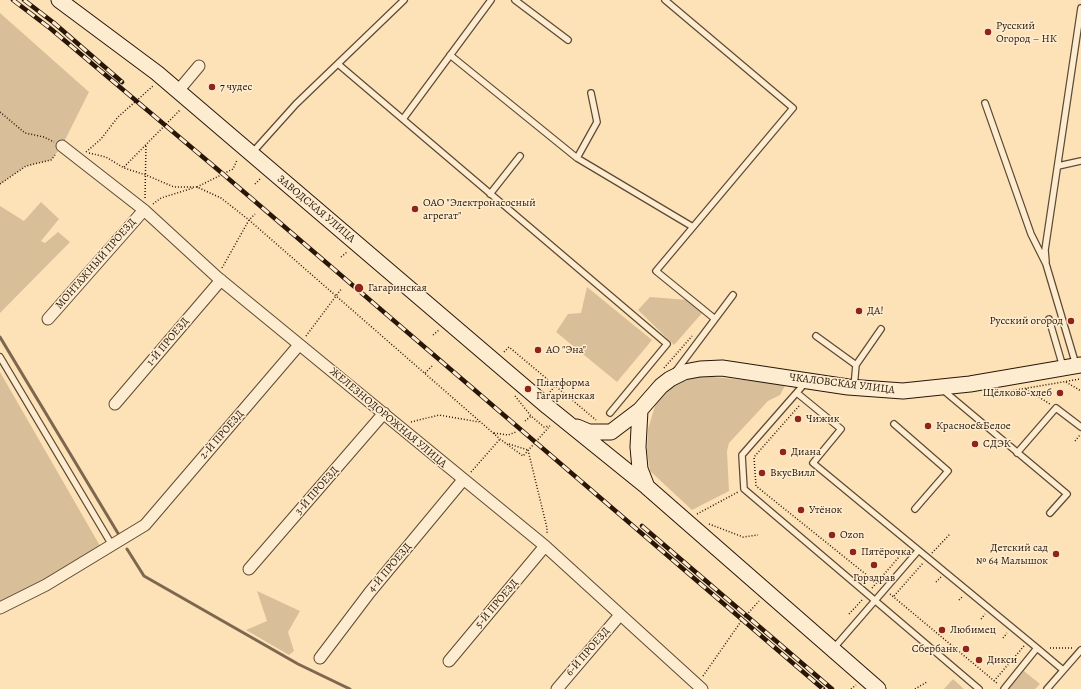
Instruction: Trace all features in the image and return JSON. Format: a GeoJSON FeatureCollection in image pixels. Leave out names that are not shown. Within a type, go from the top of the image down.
{"type":"FeatureCollection","features":[{"type":"Feature","properties":{"kind":"main road","name":"ЗАВОДСКАЯ УЛИЦА"},"geometry":{"type":"LineString","coordinates":[[59,0],[178,91],[568,423],[647,487]]}},
{"type":"Feature","properties":{"kind":"main road","name":"ЧКАЛОВСКАЯ УЛИЦА"},"geometry":{"type":"LineString","coordinates":[[612,431],[640,410],[665,376],[700,369],[722,368],[854,388],[903,391],[941,388],[1072,370]]}},
{"type":"Feature","properties":{"kind":"main road"},"geometry":{"type":"LineString","coordinates":[[640,410],[638,444],[640,469],[647,487],[878,689]]}},
{"type":"Feature","properties":{"kind":"main road"},"geometry":{"type":"LineString","coordinates":[[568,423],[589,432],[623,430],[630,433],[638,444]]}},
{"type":"Feature","properties":{"kind":"main road"},"geometry":{"type":"LineString","coordinates":[[612,431],[607,443],[607,450],[611,458],[626,462],[635,454],[638,444]]}},
{"type":"Feature","properties":{"kind":"street"},"geometry":{"type":"LineString","coordinates":[[178,91],[199,66]]}},
{"type":"Feature","properties":{"kind":"street","name":"ЖЕЛЕЗНОДОРОЖНАЯ УЛИЦА"},"geometry":{"type":"LineString","coordinates":[[65,148],[144,210],[219,279],[398,424],[463,480],[545,546],[698,688]]}},
{"type":"Feature","properties":{"kind":"street","name":"МОНТАЖНЫЙ ПРОЕЗД"},"geometry":{"type":"LineString","coordinates":[[48,319],[144,210]]}},
{"type":"Feature","properties":{"kind":"street","name":"1-Й ПРОЕЗД"},"geometry":{"type":"LineString","coordinates":[[115,404],[219,279]]}},
{"type":"Feature","properties":{"kind":"street","name":"2-Й ПРОЕЗД"},"geometry":{"type":"LineString","coordinates":[[0,608],[46,585],[145,525],[299,345]]}},
{"type":"Feature","properties":{"kind":"street","name":"3-Й ПРОЕЗД"},"geometry":{"type":"LineString","coordinates":[[249,569],[384,413]]}},
{"type":"Feature","properties":{"kind":"street","name":"4-Й ПРОЕЗД"},"geometry":{"type":"LineString","coordinates":[[320,658],[370,592],[463,480]]}},
{"type":"Feature","properties":{"kind":"street","name":"5-Й ПРОЕЗД"},"geometry":{"type":"LineString","coordinates":[[449,661],[545,546]]}},
{"type":"Feature","properties":{"kind":"street","name":"6-Й ПРОЕЗД"},"geometry":{"type":"LineString","coordinates":[[556,689],[620,614]]}},
{"type":"Feature","properties":{"kind":"lane"},"geometry":{"type":"LineString","coordinates":[[251,154],[296,104],[404,0]]}},
{"type":"Feature","properties":{"kind":"lane"},"geometry":{"type":"LineString","coordinates":[[403,119],[491,0]]}},
{"type":"Feature","properties":{"kind":"lane"},"geometry":{"type":"LineString","coordinates":[[515,0],[568,40]]}},
{"type":"Feature","properties":{"kind":"lane"},"geometry":{"type":"LineString","coordinates":[[665,0],[793,108],[656,271],[716,319]]}},
{"type":"Feature","properties":{"kind":"lane"},"geometry":{"type":"LineString","coordinates":[[1072,370],[1046,264],[1045,250],[1081,8]]}},
{"type":"Feature","properties":{"kind":"lane"},"geometry":{"type":"LineString","coordinates":[[450,55],[577,158],[693,227]]}},
{"type":"Feature","properties":{"kind":"lane"},"geometry":{"type":"LineString","coordinates":[[338,64],[667,344],[610,413]]}},
{"type":"Feature","properties":{"kind":"lane"},"geometry":{"type":"LineString","coordinates":[[577,158],[597,122],[592,93]]}},
{"type":"Feature","properties":{"kind":"lane"},"geometry":{"type":"LineString","coordinates":[[985,103],[1031,234],[1046,264]]}},
{"type":"Feature","properties":{"kind":"lane"},"geometry":{"type":"LineString","coordinates":[[490,194],[520,156]]}},
{"type":"Feature","properties":{"kind":"lane"},"geometry":{"type":"LineString","coordinates":[[1058,166],[1081,161]]}},
{"type":"Feature","properties":{"kind":"lane"},"geometry":{"type":"LineString","coordinates":[[665,376],[716,319],[733,295]]}},
{"type":"Feature","properties":{"kind":"lane"},"geometry":{"type":"LineString","coordinates":[[1049,320],[1072,370]]}},
{"type":"Feature","properties":{"kind":"lane"},"geometry":{"type":"LineString","coordinates":[[854,388],[856,365],[881,329]]}},
{"type":"Feature","properties":{"kind":"lane"},"geometry":{"type":"LineString","coordinates":[[816,336],[856,365]]}},
{"type":"Feature","properties":{"kind":"lane"},"geometry":{"type":"LineString","coordinates":[[0,357],[112,546]]}},
{"type":"Feature","properties":{"kind":"lane"},"geometry":{"type":"LineString","coordinates":[[808,380],[742,455],[744,489],[979,689]]}},
{"type":"Feature","properties":{"kind":"lane"},"geometry":{"type":"LineString","coordinates":[[941,388],[1067,494],[1050,514]]}},
{"type":"Feature","properties":{"kind":"lane"},"geometry":{"type":"LineString","coordinates":[[797,393],[841,429],[813,463],[918,552],[1063,670]]}},
{"type":"Feature","properties":{"kind":"lane"},"geometry":{"type":"LineString","coordinates":[[1017,453],[1056,408],[1081,427]]}},
{"type":"Feature","properties":{"kind":"lane"},"geometry":{"type":"LineString","coordinates":[[894,424],[948,472],[915,509]]}},
{"type":"Feature","properties":{"kind":"lane"},"geometry":{"type":"LineString","coordinates":[[833,649],[918,552]]}},
{"type":"Feature","properties":{"kind":"lane"},"geometry":{"type":"LineString","coordinates":[[1001,687],[1037,648]]}},
{"type":"Feature","properties":{"kind":"lane"},"geometry":{"type":"LineString","coordinates":[[1047,689],[1081,650]]}},
{"type":"Feature","properties":{"kind":"path"},"geometry":{"type":"LineString","coordinates":[[86,152],[101,139],[118,116],[155,84]]}},
{"type":"Feature","properties":{"kind":"path"},"geometry":{"type":"LineString","coordinates":[[124,168],[146,143],[184,106]]}},
{"type":"Feature","properties":{"kind":"path"},"geometry":{"type":"LineString","coordinates":[[0,112],[25,133],[44,137],[65,148],[106,158],[124,168],[146,175],[174,187],[197,187],[221,198],[249,220],[334,296],[500,439],[523,456],[550,426],[544,427],[531,416],[520,405],[513,393]]}},
{"type":"Feature","properties":{"kind":"path"},"geometry":{"type":"LineString","coordinates":[[144,210],[146,143]]}},
{"type":"Feature","properties":{"kind":"path"},"geometry":{"type":"LineString","coordinates":[[0,184],[26,166],[51,160],[65,148]]}},
{"type":"Feature","properties":{"kind":"path"},"geometry":{"type":"LineString","coordinates":[[144,210],[161,198],[197,187],[233,169],[237,160]]}},
{"type":"Feature","properties":{"kind":"path"},"geometry":{"type":"LineString","coordinates":[[255,184],[261,178]]}},
{"type":"Feature","properties":{"kind":"path"},"geometry":{"type":"LineString","coordinates":[[219,279],[249,220],[255,214]]}},
{"type":"Feature","properties":{"kind":"path"},"geometry":{"type":"LineString","coordinates":[[341,257],[346,253]]}},
{"type":"Feature","properties":{"kind":"path"},"geometry":{"type":"LineString","coordinates":[[299,345],[334,296],[342,288]]}},
{"type":"Feature","properties":{"kind":"path"},"geometry":{"type":"LineString","coordinates":[[433,335],[438,330]]}},
{"type":"Feature","properties":{"kind":"path"},"geometry":{"type":"LineString","coordinates":[[665,376],[695,332]]}},
{"type":"Feature","properties":{"kind":"path"},"geometry":{"type":"LineString","coordinates":[[502,353],[509,347],[596,420]]}},
{"type":"Feature","properties":{"kind":"path"},"geometry":{"type":"LineString","coordinates":[[425,373],[432,366]]}},
{"type":"Feature","properties":{"kind":"path"},"geometry":{"type":"LineString","coordinates":[[1072,370],[1081,391]]}},
{"type":"Feature","properties":{"kind":"path"},"geometry":{"type":"LineString","coordinates":[[547,394],[555,386]]}},
{"type":"Feature","properties":{"kind":"path"},"geometry":{"type":"LineString","coordinates":[[1025,388],[1056,408]]}},
{"type":"Feature","properties":{"kind":"path"},"geometry":{"type":"LineString","coordinates":[[804,400],[754,458],[756,486],[885,590],[1001,687]]}},
{"type":"Feature","properties":{"kind":"path"},"geometry":{"type":"LineString","coordinates":[[398,424],[418,422],[439,415],[481,422]]}},
{"type":"Feature","properties":{"kind":"path"},"geometry":{"type":"LineString","coordinates":[[525,421],[531,416]]}},
{"type":"Feature","properties":{"kind":"path"},"geometry":{"type":"LineString","coordinates":[[493,432],[508,435],[516,432]]}},
{"type":"Feature","properties":{"kind":"path"},"geometry":{"type":"LineString","coordinates":[[1075,441],[1081,434]]}},
{"type":"Feature","properties":{"kind":"path"},"geometry":{"type":"LineString","coordinates":[[463,480],[500,439]]}},
{"type":"Feature","properties":{"kind":"path"},"geometry":{"type":"LineString","coordinates":[[506,443],[528,450]]}},
{"type":"Feature","properties":{"kind":"path"},"geometry":{"type":"LineString","coordinates":[[528,450],[547,528],[545,546]]}},
{"type":"Feature","properties":{"kind":"path"},"geometry":{"type":"LineString","coordinates":[[697,514],[744,489],[756,486]]}},
{"type":"Feature","properties":{"kind":"path"},"geometry":{"type":"LineString","coordinates":[[703,522],[743,537],[758,535]]}},
{"type":"Feature","properties":{"kind":"path"},"geometry":{"type":"LineString","coordinates":[[893,597],[950,534]]}},
{"type":"Feature","properties":{"kind":"path"},"geometry":{"type":"LineString","coordinates":[[849,614],[910,544]]}},
{"type":"Feature","properties":{"kind":"path"},"geometry":{"type":"LineString","coordinates":[[941,577],[947,582]]}},
{"type":"Feature","properties":{"kind":"path"},"geometry":{"type":"LineString","coordinates":[[963,595],[969,600]]}},
{"type":"Feature","properties":{"kind":"path"},"geometry":{"type":"LineString","coordinates":[[698,688],[742,620],[760,601]]}},
{"type":"Feature","properties":{"kind":"path"},"geometry":{"type":"LineString","coordinates":[[980,609],[986,614]]}},
{"type":"Feature","properties":{"kind":"path"},"geometry":{"type":"LineString","coordinates":[[1019,642],[1024,646],[1037,648],[1074,648]]}},
{"type":"Feature","properties":{"kind":"path"},"geometry":{"type":"LineString","coordinates":[[994,681],[1024,646]]}},
{"type":"Feature","properties":{"kind":"path"},"geometry":{"type":"LineString","coordinates":[[915,689],[927,682]]}},
{"type":"Feature","properties":{"kind":"shaded area"},"geometry":{"type":"Polygon","coordinates":[[[0,13],[89,92],[62,146],[51,160],[26,166],[0,184],[0,13]]]}},
{"type":"Feature","properties":{"kind":"shaded area"},"geometry":{"type":"Polygon","coordinates":[[[41,202],[59,219],[41,241],[45,243],[58,232],[70,242],[0,313],[0,206],[24,221],[41,202]]]}},
{"type":"Feature","properties":{"kind":"shaded area"},"geometry":{"type":"Polygon","coordinates":[[[587,287],[652,340],[617,382],[556,332],[568,314],[581,313],[587,287]]]}},
{"type":"Feature","properties":{"kind":"shaded area"},"geometry":{"type":"Polygon","coordinates":[[[650,297],[689,300],[703,312],[674,345],[638,310],[650,297]]]}},
{"type":"Feature","properties":{"kind":"shaded area"},"geometry":{"type":"Polygon","coordinates":[[[0,372],[103,551],[0,608],[0,372]]]}},
{"type":"Feature","properties":{"kind":"shaded area"},"geometry":{"type":"Polygon","coordinates":[[[703,376],[786,384],[780,395],[768,401],[729,443],[727,451],[729,491],[692,510],[650,471],[647,451],[648,429],[655,406],[666,391],[681,378],[703,376]]]}},
{"type":"Feature","properties":{"kind":"shaded area"},"geometry":{"type":"Polygon","coordinates":[[[257,591],[300,611],[288,632],[294,651],[289,655],[246,630],[267,621],[257,591]]]}},
{"type":"Feature","properties":{"kind":"shaded area"},"geometry":{"type":"Polygon","coordinates":[[[1024,671],[1040,684],[1035,689],[1009,689],[1024,671]]]}},
{"type":"Feature","properties":{"kind":"shaded area"},"geometry":{"type":"Polygon","coordinates":[[[953,679],[964,689],[944,689],[953,679]]]}},
{"type":"Feature","properties":{"kind":"waterway"},"geometry":{"type":"LineString","coordinates":[[0,337],[119,535]]}},
{"type":"Feature","properties":{"kind":"waterway"},"geometry":{"type":"LineString","coordinates":[[127,549],[144,576],[298,664],[350,689]]}},
{"type":"Feature","properties":{"kind":"railway"},"geometry":{"type":"LineString","coordinates":[[13,0],[51,29],[223,174],[823,689]]}},
{"type":"Feature","properties":{"kind":"railway"},"geometry":{"type":"LineString","coordinates":[[24,0],[54,23],[122,82]]}},
{"type":"Feature","properties":{"kind":"railway"},"geometry":{"type":"LineString","coordinates":[[642,526],[832,689]]}},
{"type":"Feature","properties":{"kind":"place","name":"Русский Огород – НК"},"geometry":{"type":"Point","coordinates":[988,32]}},
{"type":"Feature","properties":{"kind":"place","name":"7 чудес"},"geometry":{"type":"Point","coordinates":[212,87]}},
{"type":"Feature","properties":{"kind":"place","name":"ОАО \"Электронасосный агрегат\""},"geometry":{"type":"Point","coordinates":[415,209]}},
{"type":"Feature","properties":{"kind":"place","name":"Гагаринская"},"geometry":{"type":"Point","coordinates":[359,288]}},
{"type":"Feature","properties":{"kind":"place","name":"ДА!"},"geometry":{"type":"Point","coordinates":[859,311]}},
{"type":"Feature","properties":{"kind":"place","name":"Русский огород"},"geometry":{"type":"Point","coordinates":[1071,321]}},
{"type":"Feature","properties":{"kind":"place","name":"АО \"Эна\""},"geometry":{"type":"Point","coordinates":[538,350]}},
{"type":"Feature","properties":{"kind":"place","name":"Платформа Гагаринская"},"geometry":{"type":"Point","coordinates":[528,389]}},
{"type":"Feature","properties":{"kind":"place","name":"Щёлково-хлеб"},"geometry":{"type":"Point","coordinates":[1060,393]}},
{"type":"Feature","properties":{"kind":"place","name":"Чижик"},"geometry":{"type":"Point","coordinates":[798,419]}},
{"type":"Feature","properties":{"kind":"place","name":"Красное&Белое"},"geometry":{"type":"Point","coordinates":[928,426]}},
{"type":"Feature","properties":{"kind":"place","name":"СДЭК"},"geometry":{"type":"Point","coordinates":[975,444]}},
{"type":"Feature","properties":{"kind":"place","name":"Диана"},"geometry":{"type":"Point","coordinates":[783,452]}},
{"type":"Feature","properties":{"kind":"place","name":"ВкусВилл"},"geometry":{"type":"Point","coordinates":[762,473]}},
{"type":"Feature","properties":{"kind":"place","name":"Утёнок"},"geometry":{"type":"Point","coordinates":[801,510]}},
{"type":"Feature","properties":{"kind":"place","name":"Ozon"},"geometry":{"type":"Point","coordinates":[832,535]}},
{"type":"Feature","properties":{"kind":"place","name":"Пятёрочка"},"geometry":{"type":"Point","coordinates":[853,552]}},
{"type":"Feature","properties":{"kind":"place","name":"Детский сад № 64 Малышок"},"geometry":{"type":"Point","coordinates":[1056,554]}},
{"type":"Feature","properties":{"kind":"place","name":"Горздрав"},"geometry":{"type":"Point","coordinates":[874,565]}},
{"type":"Feature","properties":{"kind":"place","name":"Любимец"},"geometry":{"type":"Point","coordinates":[942,630]}},
{"type":"Feature","properties":{"kind":"place","name":"Сбербанк"},"geometry":{"type":"Point","coordinates":[966,649]}},
{"type":"Feature","properties":{"kind":"place","name":"Дикси"},"geometry":{"type":"Point","coordinates":[979,660]}}]}
